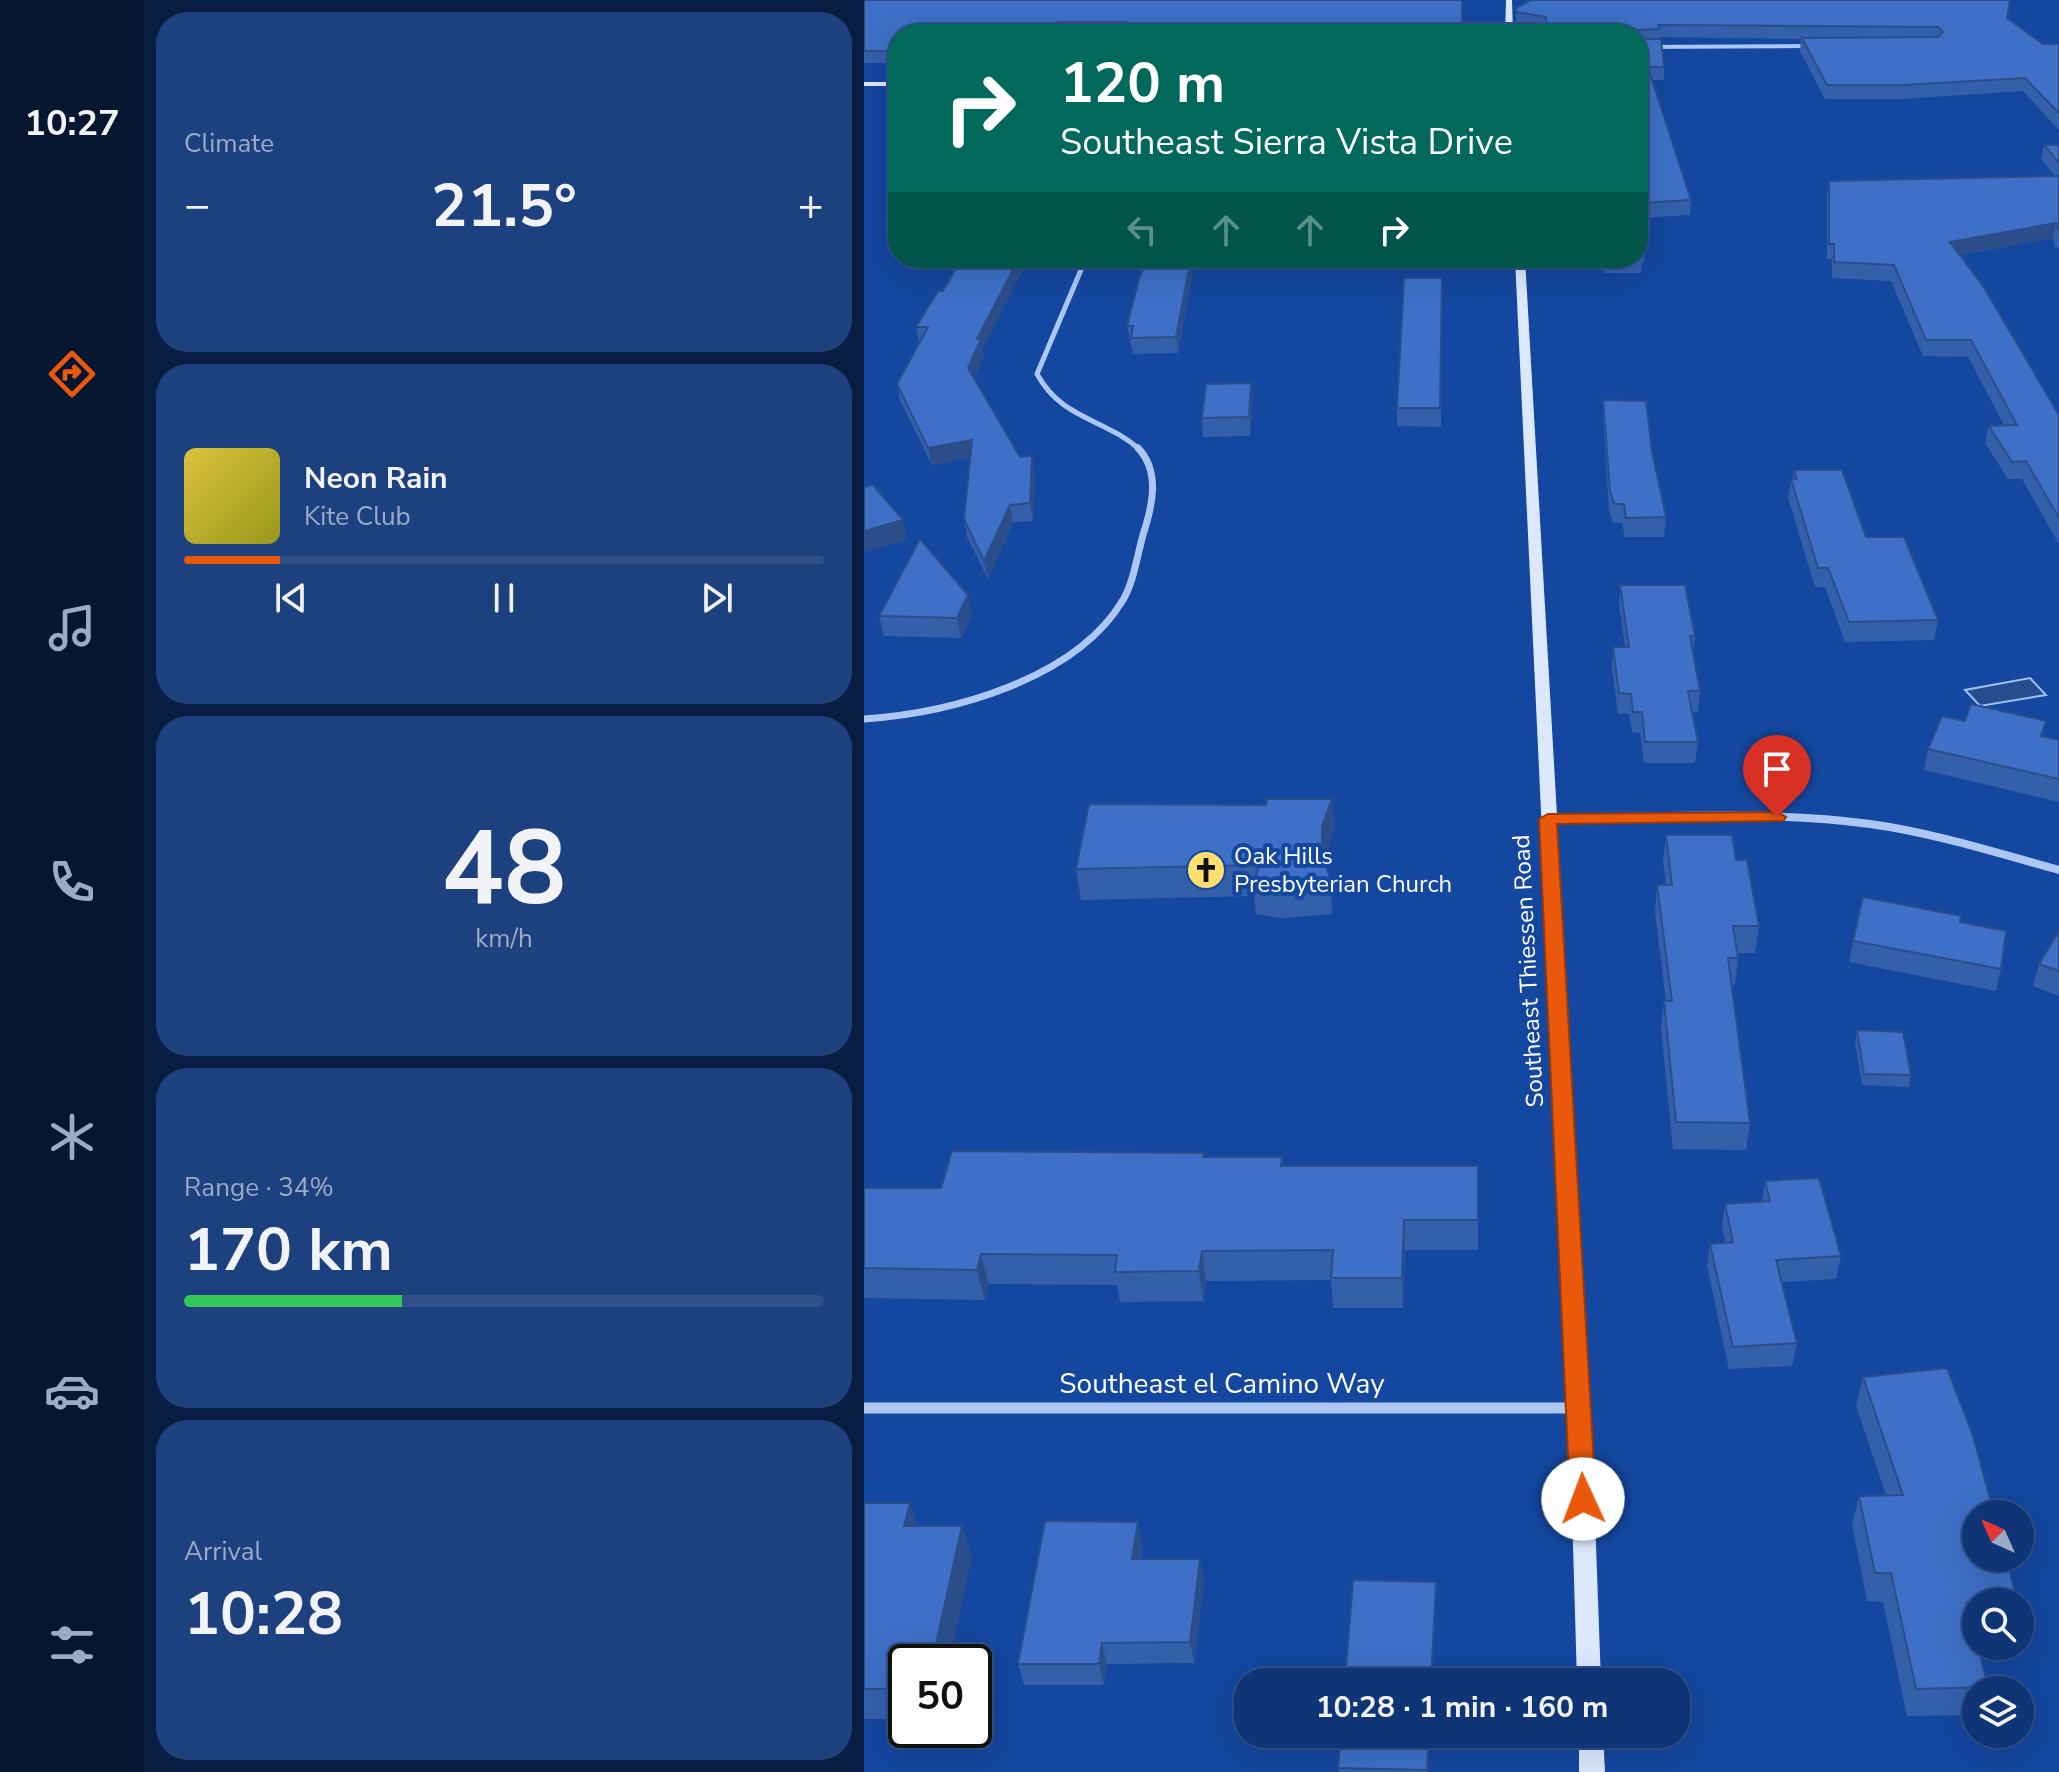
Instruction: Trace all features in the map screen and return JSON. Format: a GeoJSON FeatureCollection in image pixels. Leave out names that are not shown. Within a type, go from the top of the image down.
{"type":"FeatureCollection","features":[{"type":"Feature","properties":{"kind":"main road"},"geometry":{"type":"LineString","coordinates":[[1509,0],[1509,24]]}},
{"type":"Feature","properties":{"kind":"main road"},"geometry":{"type":"LineString","coordinates":[[864,84],[888,84]]}},
{"type":"Feature","properties":{"kind":"main road","name":"Southeast Thiessen Road"},"geometry":{"type":"LineString","coordinates":[[1520,268],[1580,1408],[1589,1668]]}},
{"type":"Feature","properties":{"kind":"main road"},"geometry":{"type":"LineString","coordinates":[[1591,1748],[1592,1772]]}},
{"type":"Feature","properties":{"kind":"street"},"geometry":{"type":"LineString","coordinates":[[1648,47],[1810,46]]}},
{"type":"Feature","properties":{"kind":"street"},"geometry":{"type":"LineString","coordinates":[[864,719],[892,719],[932,712],[986,695],[1029,676],[1084,644],[1125,599],[1154,499],[1150,466],[1126,438],[1069,412],[1050,398],[1037,374],[1082,268]]}},
{"type":"Feature","properties":{"kind":"street"},"geometry":{"type":"LineString","coordinates":[[1548,819],[1806,817],[1850,821],[1927,835],[2059,870]]}},
{"type":"Feature","properties":{"kind":"street","name":"Southeast el Camino Way"},"geometry":{"type":"LineString","coordinates":[[864,1408],[1580,1408]]}},
{"type":"Feature","properties":{"kind":"water"},"geometry":{"type":"Polygon","coordinates":[[[2030,678],[2046,695],[1980,706],[1965,690],[2030,678]]]}},
{"type":"Feature","properties":{"kind":"building"},"geometry":{"type":"Polygon","coordinates":[[[864,0],[1462,0],[1462,24],[888,24],[888,51],[864,51],[864,0]]]}},
{"type":"Feature","properties":{"kind":"building"},"geometry":{"type":"Polygon","coordinates":[[[1531,0],[2010,0],[2007,18],[2043,44],[2059,44],[2059,113],[2025,78],[1904,85],[1827,85],[1802,38],[1938,37],[1943,32],[1938,27],[1658,25],[1659,29],[1648,30],[1648,24],[1546,24],[1546,17],[1516,12],[1516,8],[1531,0]]]}},
{"type":"Feature","properties":{"kind":"building"},"geometry":{"type":"Polygon","coordinates":[[[1648,39],[1661,39],[1664,67],[1648,67],[1648,39]]]}},
{"type":"Feature","properties":{"kind":"building"},"geometry":{"type":"Polygon","coordinates":[[[1648,67],[1691,200],[1648,202],[1648,67]]]}},
{"type":"Feature","properties":{"kind":"building"},"geometry":{"type":"Polygon","coordinates":[[[2044,145],[2059,145],[2059,163],[2044,145]]]}},
{"type":"Feature","properties":{"kind":"building"},"geometry":{"type":"Polygon","coordinates":[[[2059,176],[2059,232],[2056,223],[1950,242],[1983,286],[2059,415],[2059,518],[2026,461],[2012,462],[1989,426],[2017,425],[1971,340],[1926,340],[1894,265],[1834,262],[1834,244],[1829,244],[1829,181],[2059,176]]]}},
{"type":"Feature","properties":{"kind":"building"},"geometry":{"type":"Polygon","coordinates":[[[956,268],[1014,268],[977,339],[981,339],[968,368],[1020,457],[1032,456],[1030,503],[1010,505],[984,561],[964,519],[972,440],[928,448],[897,384],[928,327],[916,327],[938,291],[943,291],[956,268]]]}},
{"type":"Feature","properties":{"kind":"building"},"geometry":{"type":"Polygon","coordinates":[[[1144,268],[1189,268],[1176,337],[1131,338],[1133,326],[1127,326],[1144,268]]]}},
{"type":"Feature","properties":{"kind":"building"},"geometry":{"type":"Polygon","coordinates":[[[1404,278],[1442,278],[1440,408],[1397,408],[1404,278]]]}},
{"type":"Feature","properties":{"kind":"building"},"geometry":{"type":"Polygon","coordinates":[[[1251,383],[1249,417],[1202,418],[1206,384],[1251,383]]]}},
{"type":"Feature","properties":{"kind":"building"},"geometry":{"type":"Polygon","coordinates":[[[1603,400],[1646,401],[1652,451],[1666,517],[1626,518],[1624,504],[1614,504],[1610,491],[1603,400]]]}},
{"type":"Feature","properties":{"kind":"building"},"geometry":{"type":"Polygon","coordinates":[[[1794,470],[1842,470],[1866,537],[1904,537],[1938,620],[1849,622],[1828,568],[1818,568],[1791,479],[1797,479],[1794,470]]]}},
{"type":"Feature","properties":{"kind":"building"},"geometry":{"type":"Polygon","coordinates":[[[873,485],[903,520],[864,531],[864,487],[873,485]]]}},
{"type":"Feature","properties":{"kind":"building"},"geometry":{"type":"Polygon","coordinates":[[[920,539],[968,595],[957,618],[879,616],[920,539]]]}},
{"type":"Feature","properties":{"kind":"building"},"geometry":{"type":"Polygon","coordinates":[[[1620,585],[1685,585],[1695,636],[1690,636],[1700,691],[1688,691],[1698,742],[1645,742],[1642,712],[1633,712],[1631,694],[1619,693],[1613,647],[1629,647],[1620,585]]]}},
{"type":"Feature","properties":{"kind":"building"},"geometry":{"type":"Polygon","coordinates":[[[1971,704],[2046,721],[2041,736],[2059,740],[2059,779],[1928,749],[1942,716],[1965,721],[1971,704]]]}},
{"type":"Feature","properties":{"kind":"building"},"geometry":{"type":"Polygon","coordinates":[[[1267,799],[1332,799],[1322,826],[1322,851],[1331,883],[1280,887],[1253,882],[1260,865],[1076,869],[1089,804],[1266,805],[1267,799]]]}},
{"type":"Feature","properties":{"kind":"building"},"geometry":{"type":"Polygon","coordinates":[[[1666,835],[1732,835],[1736,860],[1747,860],[1759,926],[1733,926],[1738,958],[1728,958],[1750,1123],[1676,1122],[1664,1001],[1672,1001],[1657,885],[1672,885],[1666,835]]]}},
{"type":"Feature","properties":{"kind":"building"},"geometry":{"type":"Polygon","coordinates":[[[1863,897],[1961,916],[1960,922],[2006,931],[2001,969],[1853,941],[1863,897]]]}},
{"type":"Feature","properties":{"kind":"building"},"geometry":{"type":"Polygon","coordinates":[[[2059,931],[2059,971],[2039,964],[2059,931]]]}},
{"type":"Feature","properties":{"kind":"building"},"geometry":{"type":"Polygon","coordinates":[[[1857,1030],[1903,1032],[1911,1075],[1864,1074],[1857,1030]]]}},
{"type":"Feature","properties":{"kind":"building"},"geometry":{"type":"Polygon","coordinates":[[[952,1151],[1204,1153],[1203,1157],[1282,1157],[1281,1166],[1478,1166],[1478,1220],[1404,1220],[1402,1278],[1331,1278],[1333,1250],[1202,1251],[1199,1271],[1115,1272],[1117,1255],[981,1254],[977,1270],[864,1268],[864,1188],[941,1188],[952,1151]]]}},
{"type":"Feature","properties":{"kind":"building"},"geometry":{"type":"Polygon","coordinates":[[[1819,1178],[1841,1256],[1776,1260],[1797,1343],[1733,1347],[1710,1244],[1733,1242],[1725,1204],[1770,1201],[1765,1181],[1819,1178]]]}},
{"type":"Feature","properties":{"kind":"building"},"geometry":{"type":"Polygon","coordinates":[[[1947,1368],[1973,1436],[1990,1500],[1962,1500],[1962,1572],[2010,1572],[2014,1588],[1962,1588],[1962,1660],[1981,1660],[1985,1676],[1962,1676],[1962,1688],[1916,1689],[1891,1573],[1875,1573],[1859,1496],[1903,1495],[1863,1377],[1947,1368]]]}},
{"type":"Feature","properties":{"kind":"building"},"geometry":{"type":"Polygon","coordinates":[[[864,1503],[910,1503],[904,1526],[962,1526],[936,1644],[888,1644],[888,1689],[864,1689],[864,1503]]]}},
{"type":"Feature","properties":{"kind":"building"},"geometry":{"type":"Polygon","coordinates":[[[1045,1521],[1138,1522],[1132,1559],[1200,1559],[1190,1642],[1102,1643],[1099,1664],[1018,1664],[1045,1521]]]}},
{"type":"Feature","properties":{"kind":"building"},"geometry":{"type":"Polygon","coordinates":[[[1353,1580],[1436,1582],[1432,1668],[1346,1668],[1353,1580]]]}},
{"type":"Feature","properties":{"kind":"building"},"geometry":{"type":"Polygon","coordinates":[[[1340,1748],[1428,1748],[1427,1770],[1338,1768],[1340,1748]]]}},
{"type":"Feature","properties":{"kind":"place","name":"Oak Hills Presbyterian Church"},"geometry":{"type":"Point","coordinates":[1206,870]}},
{"type":"Feature","properties":{"kind":"route"},"geometry":{"type":"LineString","coordinates":[[1583,1499],[1548,819],[1777,817]]}}]}
